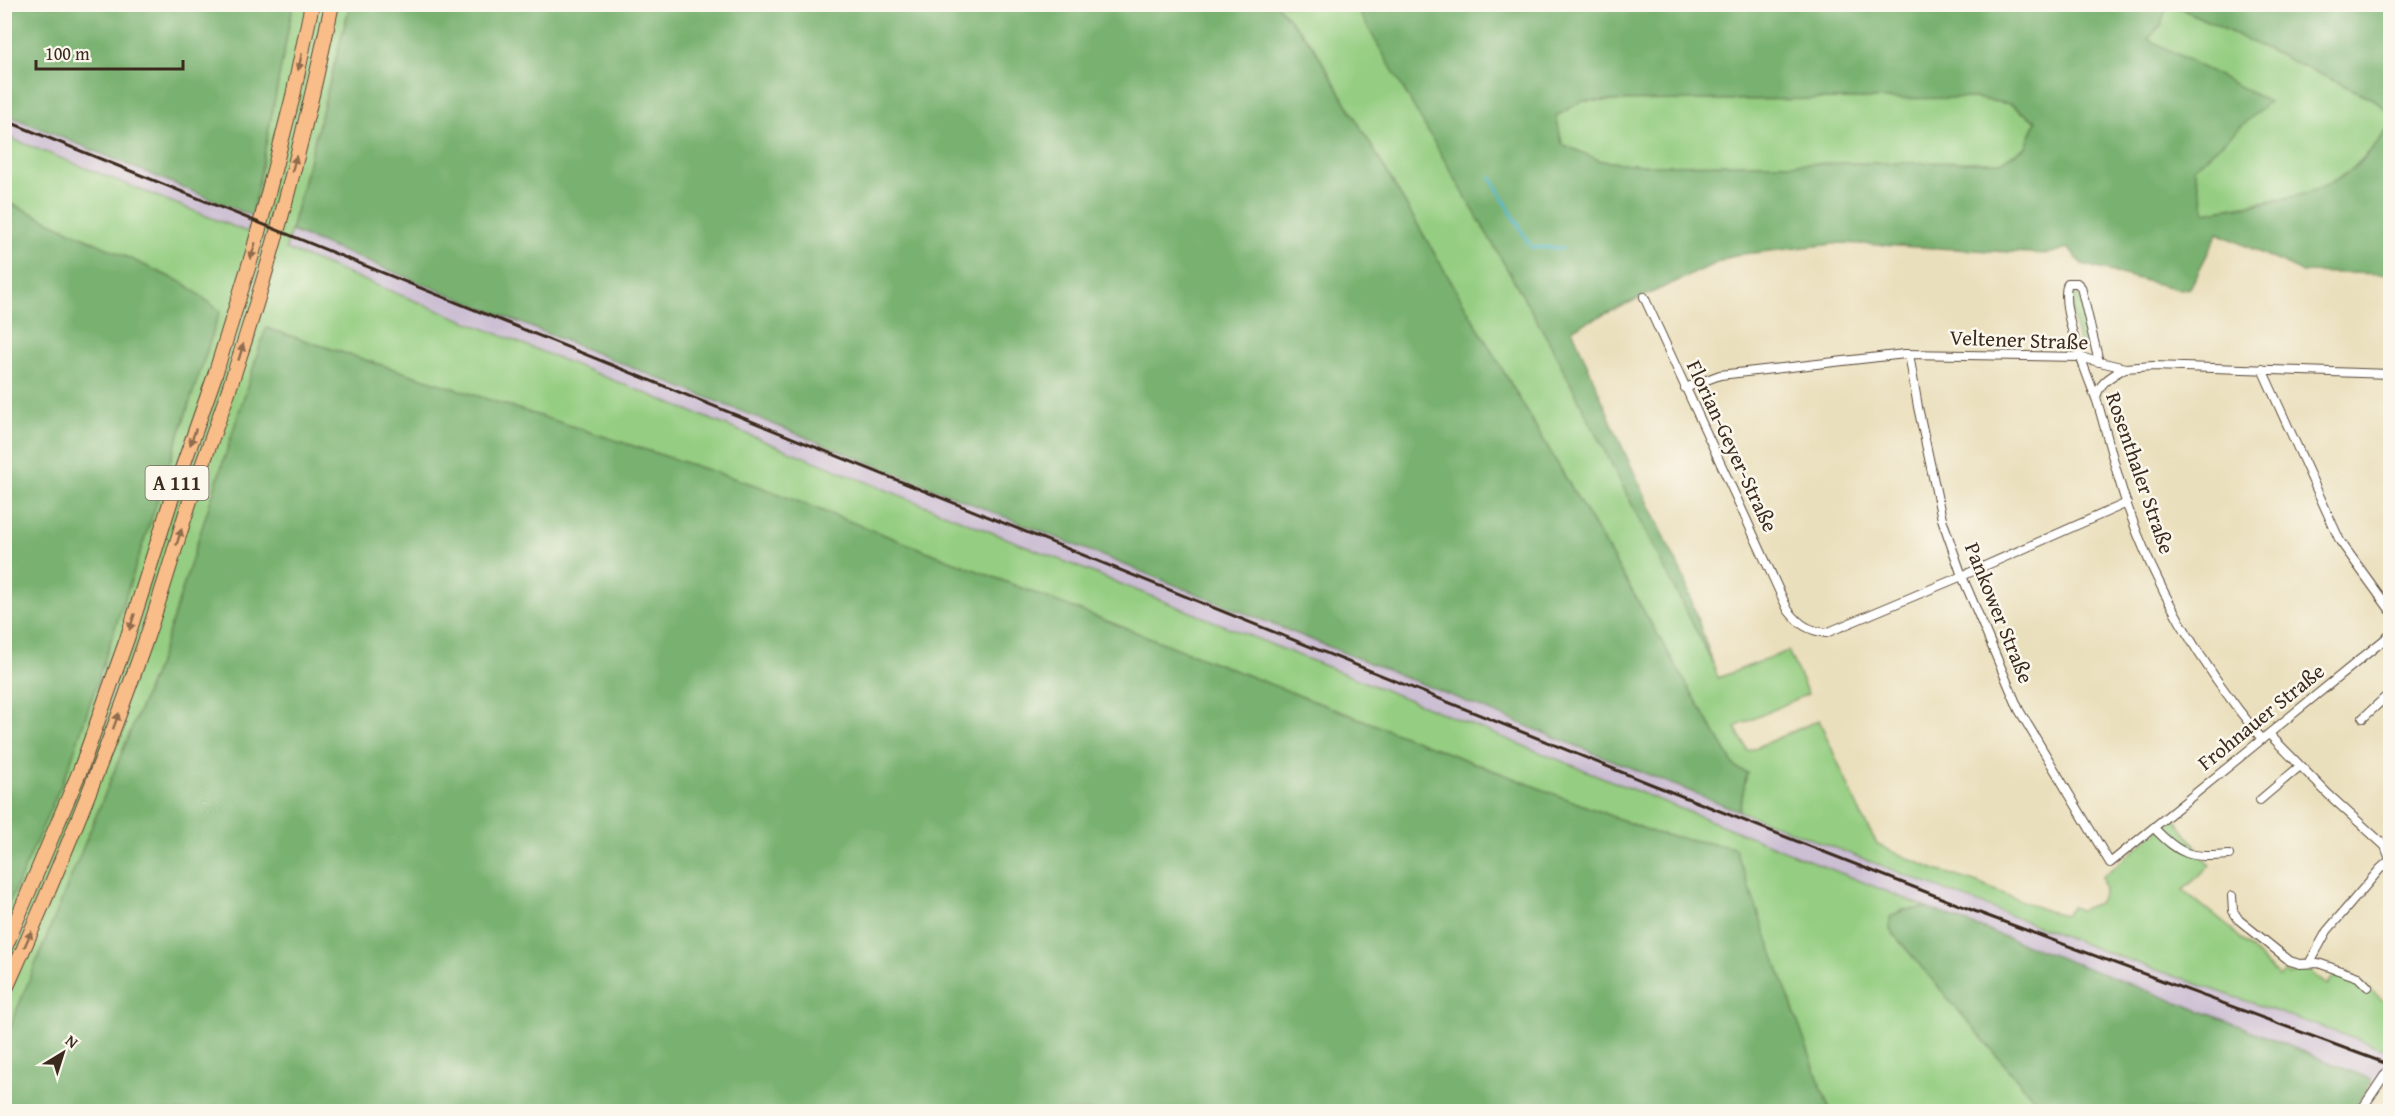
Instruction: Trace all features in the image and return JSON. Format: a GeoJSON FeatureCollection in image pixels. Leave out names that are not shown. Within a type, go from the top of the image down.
{"type":"FeatureCollection","features":[{"type":"Feature","properties":{"kind":"highway","name":"A 111"},"geometry":{"type":"LineString","coordinates":[[4,950],[81,768],[127,639],[170,503],[215,375],[253,252],[293,96],[312,4]]}},
{"type":"Feature","properties":{"kind":"highway","name":"A 111"},"geometry":{"type":"LineString","coordinates":[[4,993],[96,776],[144,646],[187,511],[235,373],[313,93],[332,4]]}},
{"type":"Feature","properties":{"kind":"street","name":"Rosenthaler Straße"},"geometry":{"type":"LineString","coordinates":[[2099,362],[2081,287],[2077,283],[2068,283],[2066,296],[2079,357],[2096,400],[2127,502],[2149,560],[2185,631],[2233,704],[2385,846],[2391,860],[2327,931],[2310,962]]}},
{"type":"Feature","properties":{"kind":"street","name":"Florian-Geyer-Straße"},"geometry":{"type":"LineString","coordinates":[[1644,297],[1788,610],[1800,624],[1812,631],[1826,633],[1962,576]]}},
{"type":"Feature","properties":{"kind":"street","name":"Veltener Straße"},"geometry":{"type":"LineString","coordinates":[[1685,388],[1720,375],[1909,354],[2079,357],[2125,368],[2153,366],[2391,374]]}},
{"type":"Feature","properties":{"kind":"street","name":"Pankower Straße"},"geometry":{"type":"LineString","coordinates":[[1909,354],[1942,519],[1962,576],[2019,710],[2110,863]]}},
{"type":"Feature","properties":{"kind":"street"},"geometry":{"type":"LineString","coordinates":[[2096,400],[2099,387],[2125,368]]}},
{"type":"Feature","properties":{"kind":"street"},"geometry":{"type":"LineString","coordinates":[[2262,369],[2340,541],[2391,610]]}},
{"type":"Feature","properties":{"kind":"street"},"geometry":{"type":"LineString","coordinates":[[1962,576],[2127,502]]}},
{"type":"Feature","properties":{"kind":"street","name":"Frohnauer Straße"},"geometry":{"type":"LineString","coordinates":[[2110,863],[2391,635]]}},
{"type":"Feature","properties":{"kind":"street"},"geometry":{"type":"LineString","coordinates":[[2362,718],[2391,693]]}},
{"type":"Feature","properties":{"kind":"street"},"geometry":{"type":"LineString","coordinates":[[2260,800],[2300,766]]}},
{"type":"Feature","properties":{"kind":"street"},"geometry":{"type":"LineString","coordinates":[[2154,828],[2172,846],[2186,853],[2207,856],[2229,855]]}},
{"type":"Feature","properties":{"kind":"street"},"geometry":{"type":"LineString","coordinates":[[2232,896],[2233,911],[2239,920],[2290,961],[2300,964],[2310,962],[2358,977],[2368,987]]}},
{"type":"Feature","properties":{"kind":"street"},"geometry":{"type":"LineString","coordinates":[[2360,1112],[2391,1067]]}},
{"type":"Feature","properties":{"kind":"shaded area"},"geometry":{"type":"Polygon","coordinates":[[[4,114],[252,216],[247,233],[5,136],[4,114]]]}},
{"type":"Feature","properties":{"kind":"shaded area"},"geometry":{"type":"Polygon","coordinates":[[[291,231],[1739,811],[2108,953],[2390,1051],[2390,1086],[2225,1020],[1731,831],[285,249],[291,231]]]}},
{"type":"Feature","properties":{"kind":"green space"},"geometry":{"type":"Polygon","coordinates":[[[350,4],[286,249],[1928,908],[1903,910],[1890,930],[2044,1111],[1830,1111],[1734,848],[1655,833],[758,486],[266,328],[160,659],[5,1039],[5,913],[70,764],[220,311],[185,284],[5,201],[5,136],[247,232],[293,5],[350,4]]]}},
{"type":"Feature","properties":{"kind":"green space"},"geometry":{"type":"Polygon","coordinates":[[[1355,4],[1551,345],[1713,664],[1718,678],[1788,651],[1808,694],[1735,727],[1748,751],[1819,720],[1864,821],[1878,845],[1933,869],[1972,881],[2047,911],[2065,915],[2072,907],[2080,910],[2098,903],[2105,890],[2102,877],[2174,817],[2210,866],[2183,890],[2230,928],[2279,977],[2285,972],[2292,974],[2311,963],[2307,969],[2327,985],[2333,978],[2339,978],[2348,972],[2390,1006],[2390,1051],[2108,953],[1739,811],[1747,773],[1735,767],[1313,46],[1277,5],[1355,4]]]}},
{"type":"Feature","properties":{"kind":"green space"},"geometry":{"type":"Polygon","coordinates":[[[4,5],[293,5],[252,216],[5,114],[4,5]]]}},
{"type":"Feature","properties":{"kind":"green space"},"geometry":{"type":"Polygon","coordinates":[[[350,5],[1277,5],[1313,46],[1735,767],[1747,773],[1739,811],[291,231],[350,5]]]}},
{"type":"Feature","properties":{"kind":"green space"},"geometry":{"type":"Polygon","coordinates":[[[1355,5],[2160,5],[2166,8],[2161,25],[2148,39],[2269,102],[2194,168],[2205,212],[2280,200],[2317,189],[2356,166],[2372,150],[2390,126],[2390,274],[2302,272],[2218,233],[2190,288],[2181,290],[2082,264],[2068,248],[2048,254],[1842,243],[1734,255],[1572,329],[1623,449],[1683,576],[1713,664],[1551,345],[1355,5]],[[1974,98],[1582,101],[1556,116],[1562,144],[1601,161],[1641,165],[2001,162],[2026,147],[2036,121],[2010,104],[1974,98]]]}},
{"type":"Feature","properties":{"kind":"green space"},"geometry":{"type":"Polygon","coordinates":[[[2160,5],[2173,5],[2375,100],[2390,113],[2390,126],[2375,146],[2350,171],[2312,193],[2205,212],[2194,169],[2147,39],[2161,25],[2166,8],[2160,5]]]}},
{"type":"Feature","properties":{"kind":"green space"},"geometry":{"type":"Polygon","coordinates":[[[2173,5],[2390,5],[2390,113],[2375,100],[2173,5]]]}},
{"type":"Feature","properties":{"kind":"green space"},"geometry":{"type":"Polygon","coordinates":[[[1973,98],[2010,104],[2036,121],[2026,147],[2001,162],[1641,165],[1601,161],[1562,144],[1556,116],[1581,101],[1973,98]]]}},
{"type":"Feature","properties":{"kind":"green space"},"geometry":{"type":"Polygon","coordinates":[[[5,201],[185,284],[220,311],[70,764],[5,913],[5,201]]]}},
{"type":"Feature","properties":{"kind":"green space"},"geometry":{"type":"Polygon","coordinates":[[[2071,295],[2078,295],[2085,313],[2089,348],[2085,351],[2081,350],[2069,299],[2071,295]]]}},
{"type":"Feature","properties":{"kind":"green space"},"geometry":{"type":"Polygon","coordinates":[[[266,328],[758,486],[1655,833],[1735,848],[1830,1111],[5,1111],[5,1039],[160,659],[266,328]]]}},
{"type":"Feature","properties":{"kind":"green space"},"geometry":{"type":"Polygon","coordinates":[[[1928,908],[2225,1020],[2373,1080],[2352,1111],[2044,1111],[1890,930],[1890,917],[1903,910],[1928,908]]]}},
{"type":"Feature","properties":{"kind":"waterway"},"geometry":{"type":"LineString","coordinates":[[1490,176],[1531,247],[1563,248]]}},
{"type":"Feature","properties":{"kind":"railway"},"geometry":{"type":"LineString","coordinates":[[4,120],[1651,784],[1977,912],[2390,1065]]}}]}
